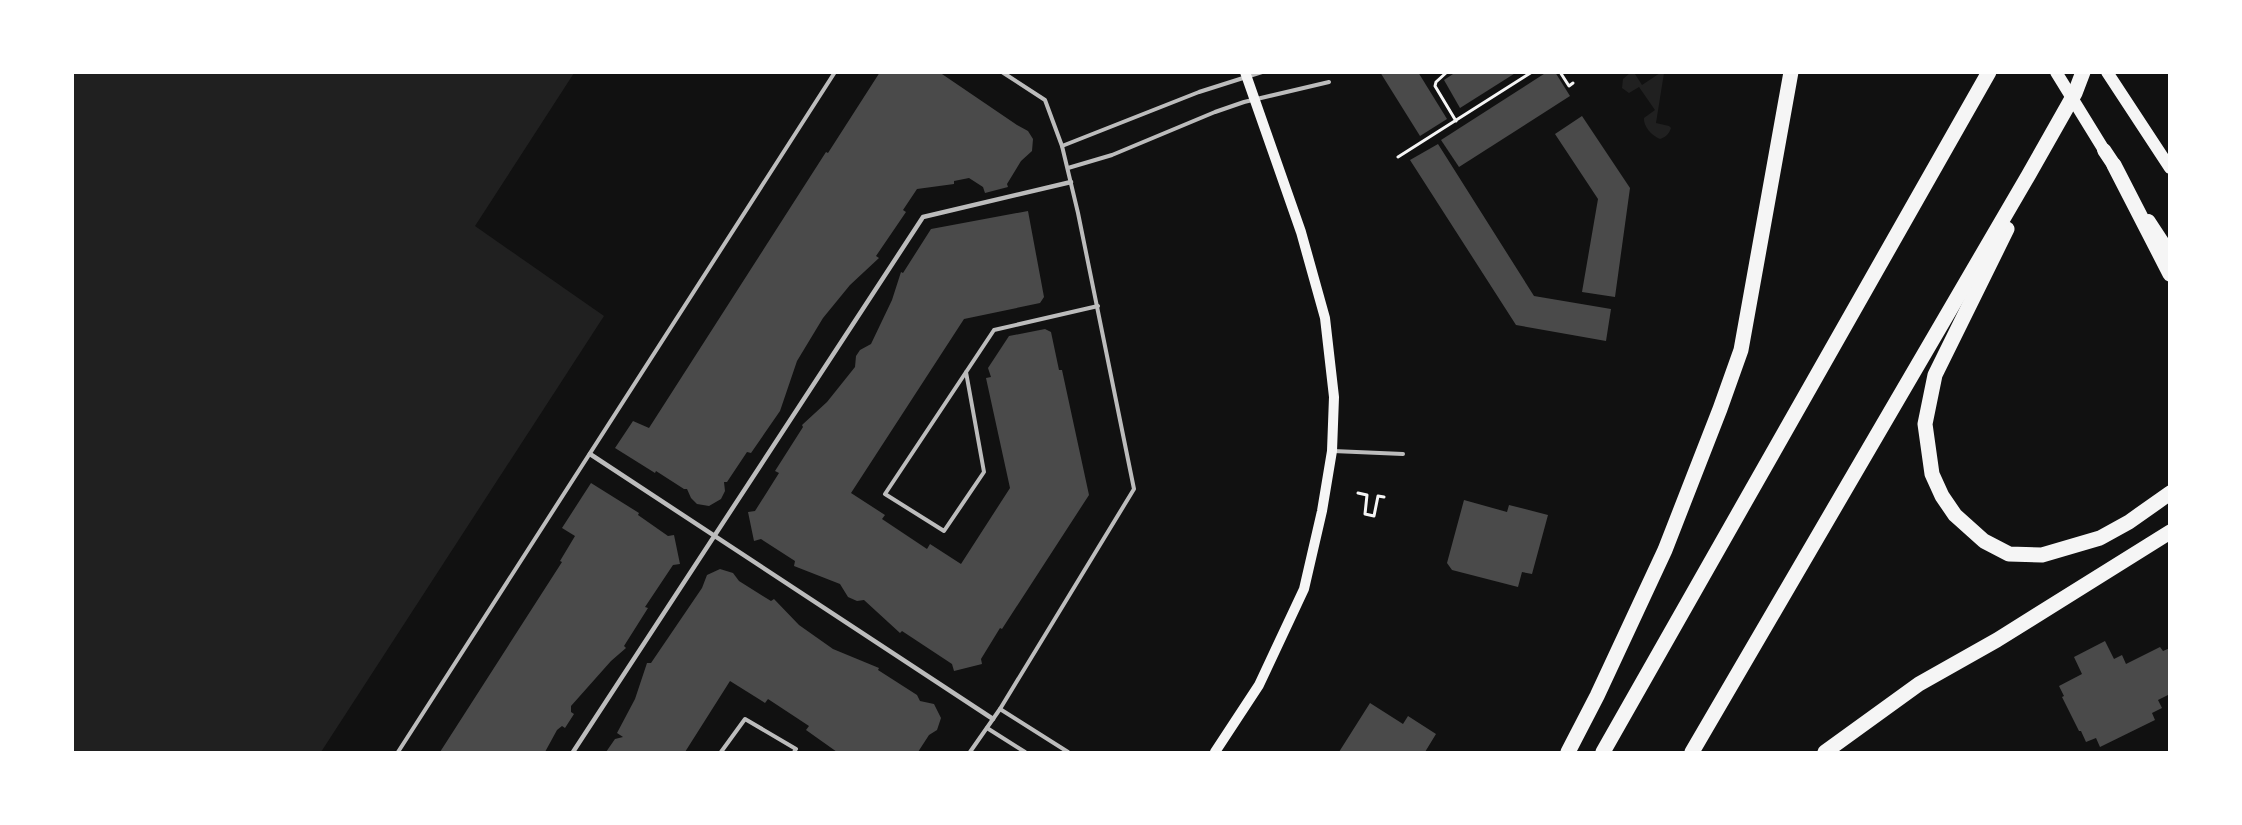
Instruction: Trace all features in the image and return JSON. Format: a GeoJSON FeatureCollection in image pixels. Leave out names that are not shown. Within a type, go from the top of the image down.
{"type":"FeatureCollection","features":[{"type":"Feature","properties":{"kind":"highway"},"geometry":{"type":"LineString","coordinates":[[1568,752],[1597,696],[1665,550],[1741,350],[1790,72]]}},
{"type":"Feature","properties":{"kind":"highway"},"geometry":{"type":"LineString","coordinates":[[1602,752],[1990,72]]}},
{"type":"Feature","properties":{"kind":"highway"},"geometry":{"type":"LineString","coordinates":[[1692,752],[2028,176],[2075,93],[2083,72]]}},
{"type":"Feature","properties":{"kind":"highway"},"geometry":{"type":"LineString","coordinates":[[2104,150],[2114,165],[2170,274]]}},
{"type":"Feature","properties":{"kind":"highway"},"geometry":{"type":"LineString","coordinates":[[2028,176],[2014,216],[1935,375],[1925,424],[1932,474],[1942,496],[1955,515],[1984,541],[2009,554],[2042,555],[2093,541],[2129,522],[2170,493]]}},
{"type":"Feature","properties":{"kind":"highway"},"geometry":{"type":"LineString","coordinates":[[1825,752],[1919,684],[1998,640],[2170,532]]}},
{"type":"Feature","properties":{"kind":"main road"},"geometry":{"type":"LineString","coordinates":[[2056,72],[2104,150]]}},
{"type":"Feature","properties":{"kind":"main road"},"geometry":{"type":"LineString","coordinates":[[2107,72],[2170,168]]}},
{"type":"Feature","properties":{"kind":"main road"},"geometry":{"type":"LineString","coordinates":[[1215,752],[1259,685],[1304,589],[1322,511],[1332,451],[1334,397],[1325,318],[1301,232],[1246,75]]}},
{"type":"Feature","properties":{"kind":"main road"},"geometry":{"type":"LineString","coordinates":[[2114,165],[2170,252]]}},
{"type":"Feature","properties":{"kind":"street"},"geometry":{"type":"LineString","coordinates":[[572,752],[923,217],[1071,182]]}},
{"type":"Feature","properties":{"kind":"street"},"geometry":{"type":"LineString","coordinates":[[590,454],[993,719]]}},
{"type":"Feature","properties":{"kind":"lane"},"geometry":{"type":"LineString","coordinates":[[398,752],[834,72]]}},
{"type":"Feature","properties":{"kind":"lane"},"geometry":{"type":"LineString","coordinates":[[970,752],[1000,709],[1134,489],[1098,306],[1062,146],[1045,100],[1002,72]]}},
{"type":"Feature","properties":{"kind":"lane"},"geometry":{"type":"LineString","coordinates":[[1062,146],[1199,92],[1246,75],[1262,72]]}},
{"type":"Feature","properties":{"kind":"lane"},"geometry":{"type":"LineString","coordinates":[[1068,168],[1112,155],[1215,112],[1254,100],[1329,82]]}},
{"type":"Feature","properties":{"kind":"lane"},"geometry":{"type":"LineString","coordinates":[[966,372],[984,472],[944,530],[885,494],[966,372],[994,330],[1098,306]]}},
{"type":"Feature","properties":{"kind":"lane"},"geometry":{"type":"LineString","coordinates":[[1332,451],[1403,454]]}},
{"type":"Feature","properties":{"kind":"lane"},"geometry":{"type":"LineString","coordinates":[[1000,709],[1068,752]]}},
{"type":"Feature","properties":{"kind":"lane"},"geometry":{"type":"LineString","coordinates":[[721,752],[745,719],[796,749],[794,752]]}},
{"type":"Feature","properties":{"kind":"lane"},"geometry":{"type":"LineString","coordinates":[[987,728],[1025,752]]}},
{"type":"Feature","properties":{"kind":"path"},"geometry":{"type":"LineString","coordinates":[[1447,72],[1436,82],[1435,86],[1456,121]]}},
{"type":"Feature","properties":{"kind":"path"},"geometry":{"type":"LineString","coordinates":[[1398,157],[1532,72]]}},
{"type":"Feature","properties":{"kind":"path"},"geometry":{"type":"LineString","coordinates":[[1560,72],[1569,86],[1573,83]]}},
{"type":"Feature","properties":{"kind":"path"},"geometry":{"type":"LineString","coordinates":[[1358,493],[1367,495],[1365,514],[1374,516],[1378,496],[1384,497]]}},
{"type":"Feature","properties":{"kind":"shaded area"},"geometry":{"type":"Polygon","coordinates":[[[72,73],[574,73],[475,226],[604,316],[321,752],[73,752],[72,73]]]}},
{"type":"Feature","properties":{"kind":"shaded area"},"geometry":{"type":"Polygon","coordinates":[[[1630,73],[1635,74],[1642,85],[1660,73],[1664,73],[1656,123],[1671,128],[1668,134],[1660,139],[1654,136],[1645,124],[1644,118],[1655,110],[1639,87],[1629,93],[1622,88],[1623,79],[1630,73]]]}},
{"type":"Feature","properties":{"kind":"building"},"geometry":{"type":"Polygon","coordinates":[[[880,72],[939,72],[1028,131],[1033,139],[1032,151],[1021,161],[1007,184],[1008,187],[985,193],[983,187],[969,178],[954,181],[954,184],[917,189],[903,210],[906,212],[876,256],[879,258],[850,285],[823,318],[797,361],[780,411],[751,453],[747,452],[727,482],[724,482],[725,491],[721,499],[709,506],[697,504],[691,498],[687,489],[684,489],[656,471],[655,473],[615,448],[633,421],[649,428],[826,152],[828,153],[880,72]]]}},
{"type":"Feature","properties":{"kind":"building"},"geometry":{"type":"Polygon","coordinates":[[[1380,72],[1418,72],[1447,119],[1420,136],[1380,72]]]}},
{"type":"Feature","properties":{"kind":"building"},"geometry":{"type":"Polygon","coordinates":[[[1456,72],[1517,72],[1460,108],[1444,80],[1456,72]]]}},
{"type":"Feature","properties":{"kind":"building"},"geometry":{"type":"Polygon","coordinates":[[[1547,72],[1555,72],[1570,96],[1459,167],[1441,140],[1547,72]]]}},
{"type":"Feature","properties":{"kind":"building"},"geometry":{"type":"Polygon","coordinates":[[[1582,116],[1630,188],[1615,297],[1582,292],[1598,199],[1555,134],[1582,116]]]}},
{"type":"Feature","properties":{"kind":"building"},"geometry":{"type":"Polygon","coordinates":[[[1438,144],[1534,296],[1611,309],[1606,341],[1516,325],[1410,160],[1438,144]]]}},
{"type":"Feature","properties":{"kind":"building"},"geometry":{"type":"Polygon","coordinates":[[[1028,211],[1044,297],[1040,303],[964,319],[851,493],[885,515],[882,519],[927,549],[930,544],[961,564],[1010,488],[986,378],[991,377],[988,368],[1009,336],[1045,329],[1051,332],[1059,370],[1062,370],[1089,495],[1002,629],[1000,628],[981,659],[982,664],[954,671],[952,664],[902,631],[900,633],[864,600],[857,601],[848,597],[840,584],[794,566],[795,561],[761,539],[754,541],[748,512],[755,511],[779,473],[775,471],[803,427],[802,425],[827,402],[855,367],[856,356],[860,350],[871,344],[892,300],[901,272],[903,273],[931,229],[1028,211]]]}},
{"type":"Feature","properties":{"kind":"building"},"geometry":{"type":"Polygon","coordinates":[[[591,483],[639,513],[638,515],[668,536],[674,535],[680,564],[673,565],[645,607],[648,608],[624,646],[626,648],[611,661],[571,706],[571,712],[574,714],[565,728],[562,726],[557,730],[545,752],[440,752],[562,562],[560,561],[575,536],[562,528],[591,483]]]}},
{"type":"Feature","properties":{"kind":"building"},"geometry":{"type":"Polygon","coordinates":[[[1464,500],[1507,512],[1509,505],[1548,515],[1532,574],[1522,572],[1518,587],[1452,570],[1447,563],[1464,500]]]}},
{"type":"Feature","properties":{"kind":"building"},"geometry":{"type":"Polygon","coordinates":[[[720,569],[733,573],[739,581],[771,601],[774,599],[799,625],[833,649],[879,668],[878,670],[917,695],[920,701],[934,704],[941,718],[937,730],[929,735],[918,752],[837,752],[806,730],[809,726],[768,699],[765,703],[730,681],[685,752],[606,752],[615,739],[623,737],[617,733],[635,699],[647,663],[651,663],[702,588],[707,575],[720,569]]]}},
{"type":"Feature","properties":{"kind":"building"},"geometry":{"type":"Polygon","coordinates":[[[2105,641],[2114,659],[2122,655],[2126,664],[2160,647],[2163,651],[2170,648],[2170,694],[2158,700],[2162,708],[2152,713],[2155,720],[2100,747],[2096,738],[2086,742],[2062,697],[2064,696],[2059,686],[2082,674],[2074,657],[2105,641]]]}},
{"type":"Feature","properties":{"kind":"building"},"geometry":{"type":"Polygon","coordinates":[[[1370,703],[1403,724],[1408,716],[1436,734],[1425,752],[1339,752],[1370,703]]]}}]}
